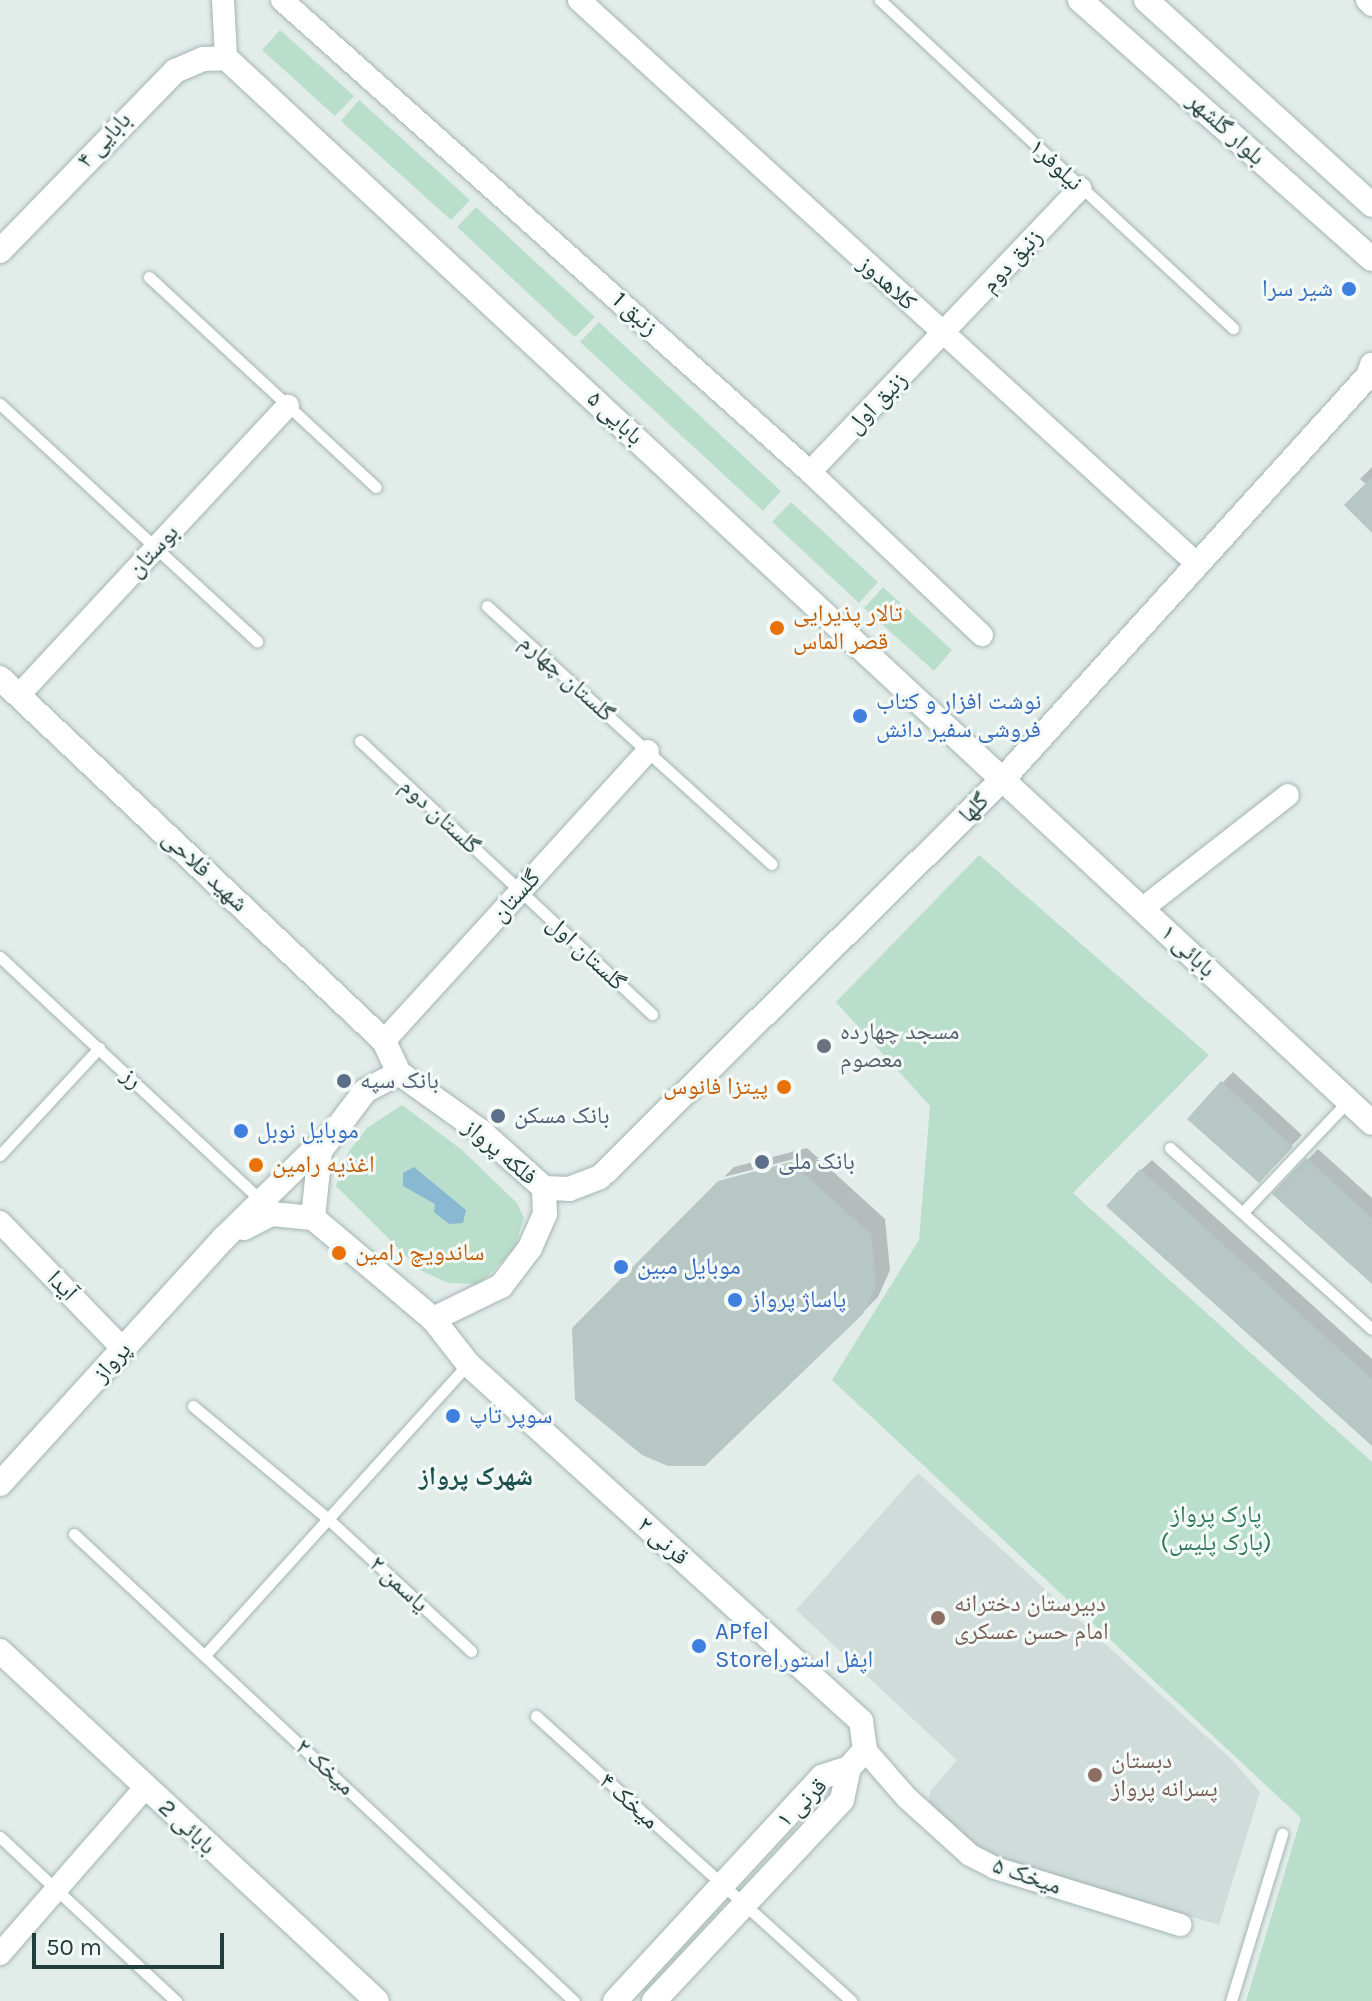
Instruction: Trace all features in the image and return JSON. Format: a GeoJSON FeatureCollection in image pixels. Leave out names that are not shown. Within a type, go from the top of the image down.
{"type":"FeatureCollection","features":[{"type":"Feature","properties":{"kind":"street"},"geometry":{"type":"LineString","coordinates":[[223,0],[226,58]]}},
{"type":"Feature","properties":{"kind":"street","name":"زنبق 1"},"geometry":{"type":"LineString","coordinates":[[282,0],[810,472],[982,635]]}},
{"type":"Feature","properties":{"kind":"street","name":"کلاهدوز"},"geometry":{"type":"LineString","coordinates":[[579,0],[1197,564]]}},
{"type":"Feature","properties":{"kind":"street","name":"بلوار گلشهر"},"geometry":{"type":"LineString","coordinates":[[1080,0],[1372,259]]}},
{"type":"Feature","properties":{"kind":"street","name":"بلوار گلشهر"},"geometry":{"type":"LineString","coordinates":[[1146,0],[1372,205]]}},
{"type":"Feature","properties":{"kind":"street"},"geometry":{"type":"LineString","coordinates":[[1367,0],[1372,5]]}},
{"type":"Feature","properties":{"kind":"street","name":"بابایی ۴"},"geometry":{"type":"LineString","coordinates":[[0,251],[175,71],[203,59],[226,58]]}},
{"type":"Feature","properties":{"kind":"street","name":"۵ بابایی"},"geometry":{"type":"LineString","coordinates":[[226,58],[1004,778]]}},
{"type":"Feature","properties":{"kind":"street","name":"زنبق دوم"},"geometry":{"type":"LineString","coordinates":[[944,335],[1080,188]]}},
{"type":"Feature","properties":{"kind":"street","name":"زنبق اول"},"geometry":{"type":"LineString","coordinates":[[810,472],[944,335]]}},
{"type":"Feature","properties":{"kind":"street","name":"گلها"},"geometry":{"type":"LineString","coordinates":[[544,1188],[569,1189],[600,1177],[1004,778],[1371,372]]}},
{"type":"Feature","properties":{"kind":"street","name":"بوستان"},"geometry":{"type":"LineString","coordinates":[[19,695],[288,406]]}},
{"type":"Feature","properties":{"kind":"street","name":"شهید فلاحی"},"geometry":{"type":"LineString","coordinates":[[0,678],[384,1041],[399,1073]]}},
{"type":"Feature","properties":{"kind":"street","name":"گلستان"},"geometry":{"type":"LineString","coordinates":[[384,1041],[648,751]]}},
{"type":"Feature","properties":{"kind":"street","name":"بابائی ۱"},"geometry":{"type":"LineString","coordinates":[[1004,778],[1372,1123]]}},
{"type":"Feature","properties":{"kind":"street"},"geometry":{"type":"LineString","coordinates":[[1142,909],[1288,795]]}},
{"type":"Feature","properties":{"kind":"street"},"geometry":{"type":"LineString","coordinates":[[399,1073],[365,1091],[320,1151],[313,1218],[433,1319]]}},
{"type":"Feature","properties":{"kind":"street","name":"فلکه پرواز"},"geometry":{"type":"LineString","coordinates":[[399,1073],[479,1130],[544,1188],[545,1214],[530,1248],[501,1286],[433,1319]]}},
{"type":"Feature","properties":{"kind":"street","name":"پرواز"},"geometry":{"type":"LineString","coordinates":[[0,1484],[224,1238],[331,1133]]}},
{"type":"Feature","properties":{"kind":"street","name":"پرواز"},"geometry":{"type":"LineString","coordinates":[[224,1238],[272,1214],[313,1218]]}},
{"type":"Feature","properties":{"kind":"street","name":"آیدا"},"geometry":{"type":"LineString","coordinates":[[0,1222],[123,1349]]}},
{"type":"Feature","properties":{"kind":"street","name":"قرنی ۲"},"geometry":{"type":"LineString","coordinates":[[433,1319],[468,1364],[861,1721],[857,1759]]}},
{"type":"Feature","properties":{"kind":"street","name":"بابائی 2"},"geometry":{"type":"LineString","coordinates":[[0,1651],[377,2001]]}},
{"type":"Feature","properties":{"kind":"street","name":"قرنی ۱"},"geometry":{"type":"LineString","coordinates":[[615,2001],[822,1777],[857,1759]]}},
{"type":"Feature","properties":{"kind":"street","name":"قرنی ۱"},"geometry":{"type":"LineString","coordinates":[[654,2001],[741,1904],[842,1800],[857,1759]]}},
{"type":"Feature","properties":{"kind":"street","name":"میخک ۵"},"geometry":{"type":"LineString","coordinates":[[857,1759],[907,1798],[970,1855],[995,1868],[1180,1925]]}},
{"type":"Feature","properties":{"kind":"street"},"geometry":{"type":"LineString","coordinates":[[0,1954],[145,1788]]}},
{"type":"Feature","properties":{"kind":"lane","name":"نیلوفر۱"},"geometry":{"type":"LineString","coordinates":[[880,0],[1233,328]]}},
{"type":"Feature","properties":{"kind":"lane"},"geometry":{"type":"LineString","coordinates":[[149,277],[376,487]]}},
{"type":"Feature","properties":{"kind":"lane"},"geometry":{"type":"LineString","coordinates":[[0,404],[257,641]]}},
{"type":"Feature","properties":{"kind":"lane","name":"گلستان چهارم"},"geometry":{"type":"LineString","coordinates":[[487,606],[772,864]]}},
{"type":"Feature","properties":{"kind":"lane","name":"گلستان دوم"},"geometry":{"type":"LineString","coordinates":[[360,741],[521,891]]}},
{"type":"Feature","properties":{"kind":"lane","name":"گلستان اول"},"geometry":{"type":"LineString","coordinates":[[521,891],[652,1014]]}},
{"type":"Feature","properties":{"kind":"lane","name":"رز"},"geometry":{"type":"LineString","coordinates":[[0,957],[262,1201]]}},
{"type":"Feature","properties":{"kind":"lane"},"geometry":{"type":"LineString","coordinates":[[0,1155],[99,1048]]}},
{"type":"Feature","properties":{"kind":"lane"},"geometry":{"type":"LineString","coordinates":[[1244,1211],[1348,1100]]}},
{"type":"Feature","properties":{"kind":"lane"},"geometry":{"type":"LineString","coordinates":[[1170,1148],[1244,1211],[1372,1329]]}},
{"type":"Feature","properties":{"kind":"lane"},"geometry":{"type":"LineString","coordinates":[[205,1655],[468,1364]]}},
{"type":"Feature","properties":{"kind":"lane","name":"یاسمن ۲"},"geometry":{"type":"LineString","coordinates":[[193,1406],[327,1518],[471,1651]]}},
{"type":"Feature","properties":{"kind":"lane","name":"میخک ۲"},"geometry":{"type":"LineString","coordinates":[[74,1534],[574,2001]]}},
{"type":"Feature","properties":{"kind":"lane","name":"میخک ۴"},"geometry":{"type":"LineString","coordinates":[[536,1716],[851,2001]]}},
{"type":"Feature","properties":{"kind":"lane"},"geometry":{"type":"LineString","coordinates":[[1231,2001],[1282,1834]]}},
{"type":"Feature","properties":{"kind":"lane"},"geometry":{"type":"LineString","coordinates":[[0,1837],[176,2001]]}},
{"type":"Feature","properties":{"kind":"shaded area"},"geometry":{"type":"Polygon","coordinates":[[[918,1473],[1231,1759],[1260,1792],[1219,1925],[983,1854],[928,1803],[931,1790],[957,1760],[796,1610],[918,1473]]]}},
{"type":"Feature","properties":{"kind":"green space"},"geometry":{"type":"Polygon","coordinates":[[[280,30],[354,96],[335,116],[262,50],[280,30]]]}},
{"type":"Feature","properties":{"kind":"green space"},"geometry":{"type":"Polygon","coordinates":[[[359,100],[470,200],[451,220],[341,121],[359,100]]]}},
{"type":"Feature","properties":{"kind":"green space"},"geometry":{"type":"Polygon","coordinates":[[[476,207],[595,317],[575,337],[457,227],[476,207]]]}},
{"type":"Feature","properties":{"kind":"green space"},"geometry":{"type":"Polygon","coordinates":[[[599,322],[781,491],[763,511],[580,342],[599,322]]]}},
{"type":"Feature","properties":{"kind":"green space"},"geometry":{"type":"Polygon","coordinates":[[[791,502],[878,582],[859,603],[772,522],[791,502]]]}},
{"type":"Feature","properties":{"kind":"green space"},"geometry":{"type":"Polygon","coordinates":[[[883,587],[952,650],[934,671],[864,608],[883,587]]]}},
{"type":"Feature","properties":{"kind":"green space","name":"پارک پرواز (پارک پلیس)"},"geometry":{"type":"Polygon","coordinates":[[[979,855],[1209,1055],[1073,1193],[1372,1462],[1372,2001],[1246,2001],[1301,1818],[832,1380],[919,1240],[930,1106],[836,1002],[979,855]]]}},
{"type":"Feature","properties":{"kind":"green space"},"geometry":{"type":"Polygon","coordinates":[[[402,1105],[462,1150],[517,1203],[524,1218],[514,1249],[480,1284],[448,1283],[420,1270],[336,1186],[349,1151],[367,1128],[402,1105]]]}},
{"type":"Feature","properties":{"kind":"water"},"geometry":{"type":"Polygon","coordinates":[[[414,1167],[466,1210],[463,1223],[449,1224],[434,1212],[435,1204],[403,1186],[403,1173],[414,1167]]]}},
{"type":"Feature","properties":{"kind":"building"},"geometry":{"type":"Polygon","coordinates":[[[1372,477],[1372,533],[1344,505],[1372,477]]]}},
{"type":"Feature","properties":{"kind":"building"},"geometry":{"type":"Polygon","coordinates":[[[1221,1081],[1293,1147],[1259,1183],[1187,1119],[1221,1081]]]}},
{"type":"Feature","properties":{"kind":"building"},"geometry":{"type":"Polygon","coordinates":[[[1306,1158],[1372,1218],[1372,1284],[1272,1194],[1306,1158]]]}},
{"type":"Feature","properties":{"kind":"building","name":"پاساژ پرواز"},"geometry":{"type":"Polygon","coordinates":[[[791,1162],[871,1234],[876,1287],[863,1314],[705,1466],[668,1466],[642,1455],[575,1400],[572,1328],[718,1181],[791,1162]]]}},
{"type":"Feature","properties":{"kind":"building"},"geometry":{"type":"Polygon","coordinates":[[[1140,1169],[1372,1379],[1372,1446],[1106,1206],[1140,1169]]]}},
{"type":"Feature","properties":{"kind":"place","name":"شیر سرا"},"geometry":{"type":"Point","coordinates":[1349,289]}},
{"type":"Feature","properties":{"kind":"place","name":"تالار پذیرایی قصر الماس"},"geometry":{"type":"Point","coordinates":[777,628]}},
{"type":"Feature","properties":{"kind":"place","name":"نوشت افزار و کتاب فروشی سفیر دانش"},"geometry":{"type":"Point","coordinates":[860,716]}},
{"type":"Feature","properties":{"kind":"place","name":"مسجد چهارده معصوم"},"geometry":{"type":"Point","coordinates":[824,1046]}},
{"type":"Feature","properties":{"kind":"place","name":"بانک سپه"},"geometry":{"type":"Point","coordinates":[344,1081]}},
{"type":"Feature","properties":{"kind":"place","name":"پیتزا فانوس"},"geometry":{"type":"Point","coordinates":[784,1087]}},
{"type":"Feature","properties":{"kind":"place","name":"بانک مسکن"},"geometry":{"type":"Point","coordinates":[498,1116]}},
{"type":"Feature","properties":{"kind":"place","name":"موبایل نوبل"},"geometry":{"type":"Point","coordinates":[241,1131]}},
{"type":"Feature","properties":{"kind":"place","name":"بانک ملی"},"geometry":{"type":"Point","coordinates":[762,1162]}},
{"type":"Feature","properties":{"kind":"place","name":"اغذیه رامین"},"geometry":{"type":"Point","coordinates":[256,1165]}},
{"type":"Feature","properties":{"kind":"place","name":"ساندویچ رامین"},"geometry":{"type":"Point","coordinates":[339,1253]}},
{"type":"Feature","properties":{"kind":"place","name":"موبایل مبین"},"geometry":{"type":"Point","coordinates":[621,1267]}},
{"type":"Feature","properties":{"kind":"place","name":"پاساژ پرواز"},"geometry":{"type":"Point","coordinates":[735,1300]}},
{"type":"Feature","properties":{"kind":"place","name":"سوپر تاپ"},"geometry":{"type":"Point","coordinates":[453,1416]}},
{"type":"Feature","properties":{"kind":"place","name":"دبیرستان دخترانه امام حسن عسکری"},"geometry":{"type":"Point","coordinates":[938,1618]}},
{"type":"Feature","properties":{"kind":"place","name":"APfel Store|اپفل استور"},"geometry":{"type":"Point","coordinates":[699,1646]}},
{"type":"Feature","properties":{"kind":"place","name":"دبستان پسرانه پرواز"},"geometry":{"type":"Point","coordinates":[1095,1775]}},
{"type":"Feature","properties":{"kind":"district","name":"شهرک پرواز"},"geometry":{"type":"Point","coordinates":[476,1477]}}]}
